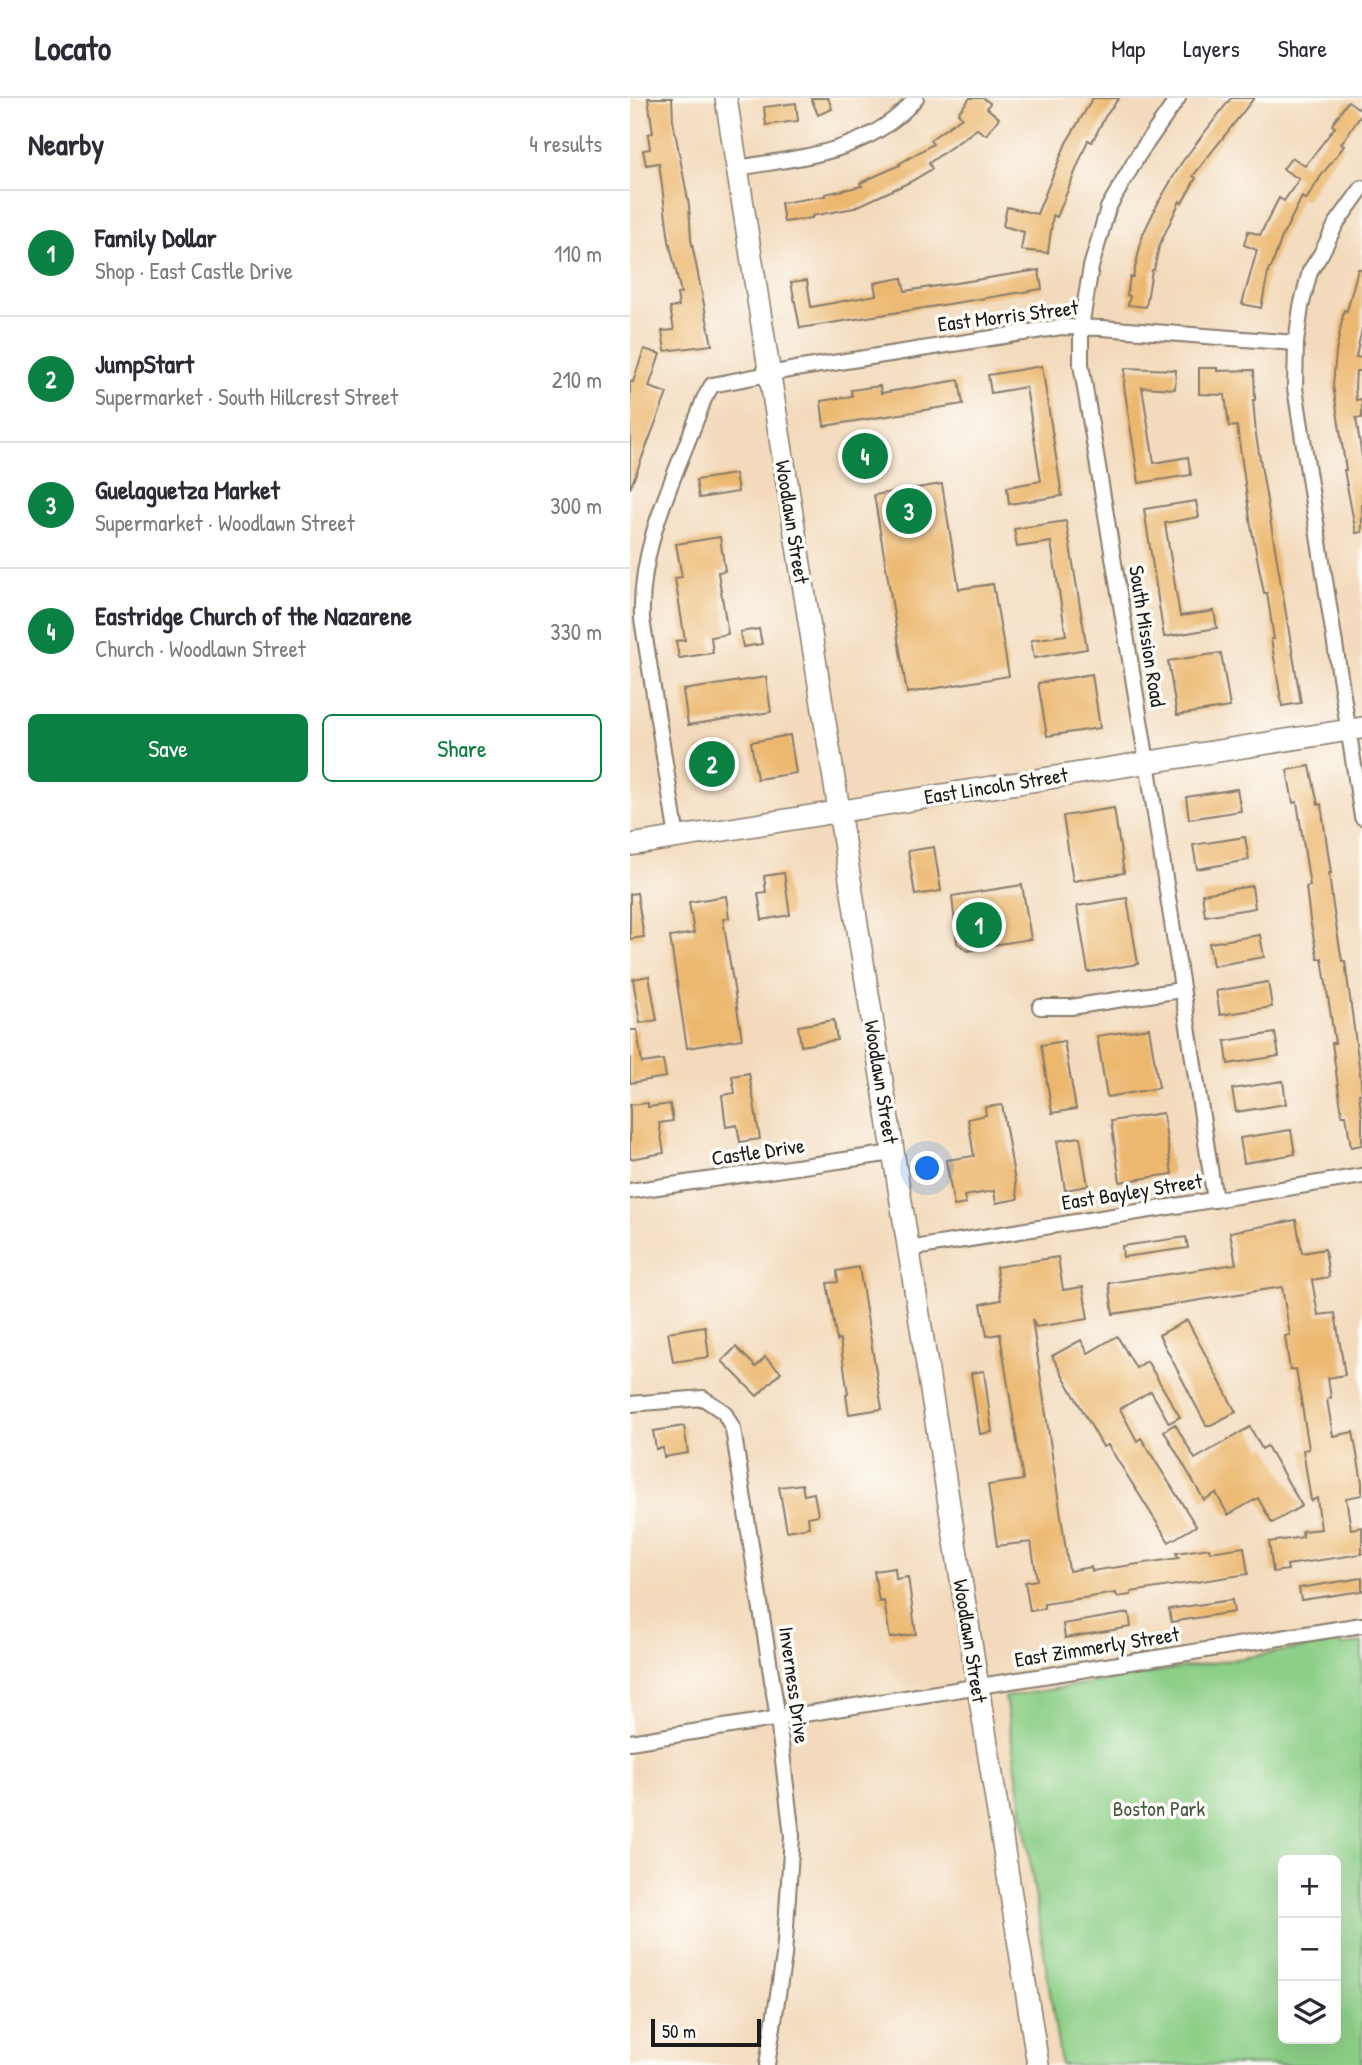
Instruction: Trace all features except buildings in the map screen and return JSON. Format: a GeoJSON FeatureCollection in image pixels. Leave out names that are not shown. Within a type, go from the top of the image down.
{"type":"FeatureCollection","features":[{"type":"Feature","properties":{"kind":"street","name":"Woodlawn Street"},"geometry":{"type":"LineString","coordinates":[[726,98],[1038,2065]]}},
{"type":"Feature","properties":{"kind":"street"},"geometry":{"type":"LineString","coordinates":[[737,168],[835,151],[866,138],[897,119],[916,98]]}},
{"type":"Feature","properties":{"kind":"street","name":"South Mission Road"},"geometry":{"type":"LineString","coordinates":[[1178,98],[1139,154],[1108,208],[1091,267],[1082,327],[1081,364],[1147,762],[1215,1200]]}},
{"type":"Feature","properties":{"kind":"street"},"geometry":{"type":"LineString","coordinates":[[1362,188],[1336,224],[1310,271],[1296,343],[1294,388],[1355,729],[1362,817]]}},
{"type":"Feature","properties":{"kind":"street","name":"East Morris Street"},"geometry":{"type":"LineString","coordinates":[[677,838],[642,619],[646,555],[709,389],[718,383],[769,373],[1061,327],[1296,343]]}},
{"type":"Feature","properties":{"kind":"street","name":"East Lincoln Street"},"geometry":{"type":"LineString","coordinates":[[630,845],[1355,729]]}},
{"type":"Feature","properties":{"kind":"street"},"geometry":{"type":"LineString","coordinates":[[1040,1007],[1071,1007],[1181,990]]}},
{"type":"Feature","properties":{"kind":"street","name":"Castle Drive"},"geometry":{"type":"LineString","coordinates":[[630,1191],[893,1153]]}},
{"type":"Feature","properties":{"kind":"street","name":"East Bayley Street"},"geometry":{"type":"LineString","coordinates":[[908,1249],[1362,1176]]}},
{"type":"Feature","properties":{"kind":"street","name":"Inverness Drive"},"geometry":{"type":"LineString","coordinates":[[630,1404],[703,1398],[724,1412],[733,1429],[778,1719],[792,1836],[783,1956],[767,2065]]}},
{"type":"Feature","properties":{"kind":"street","name":"East Zimmerly Street"},"geometry":{"type":"LineString","coordinates":[[630,1742],[1362,1625]]}},
{"type":"Feature","properties":{"kind":"green space","name":"Boston Park"},"geometry":{"type":"Polygon","coordinates":[[[1339,1642],[1341,1646],[1362,1643],[1362,2065],[1061,2065],[1005,1697],[1339,1642]]]}},
{"type":"Feature","properties":{"kind":"place","name":"Eastridge Church of the Nazarene"},"geometry":{"type":"Point","coordinates":[865,456]}},
{"type":"Feature","properties":{"kind":"place","name":"Guelaguetza Market"},"geometry":{"type":"Point","coordinates":[909,511]}},
{"type":"Feature","properties":{"kind":"place","name":"JumpStart"},"geometry":{"type":"Point","coordinates":[712,764]}},
{"type":"Feature","properties":{"kind":"place","name":"Family Dollar"},"geometry":{"type":"Point","coordinates":[979,925]}}]}
